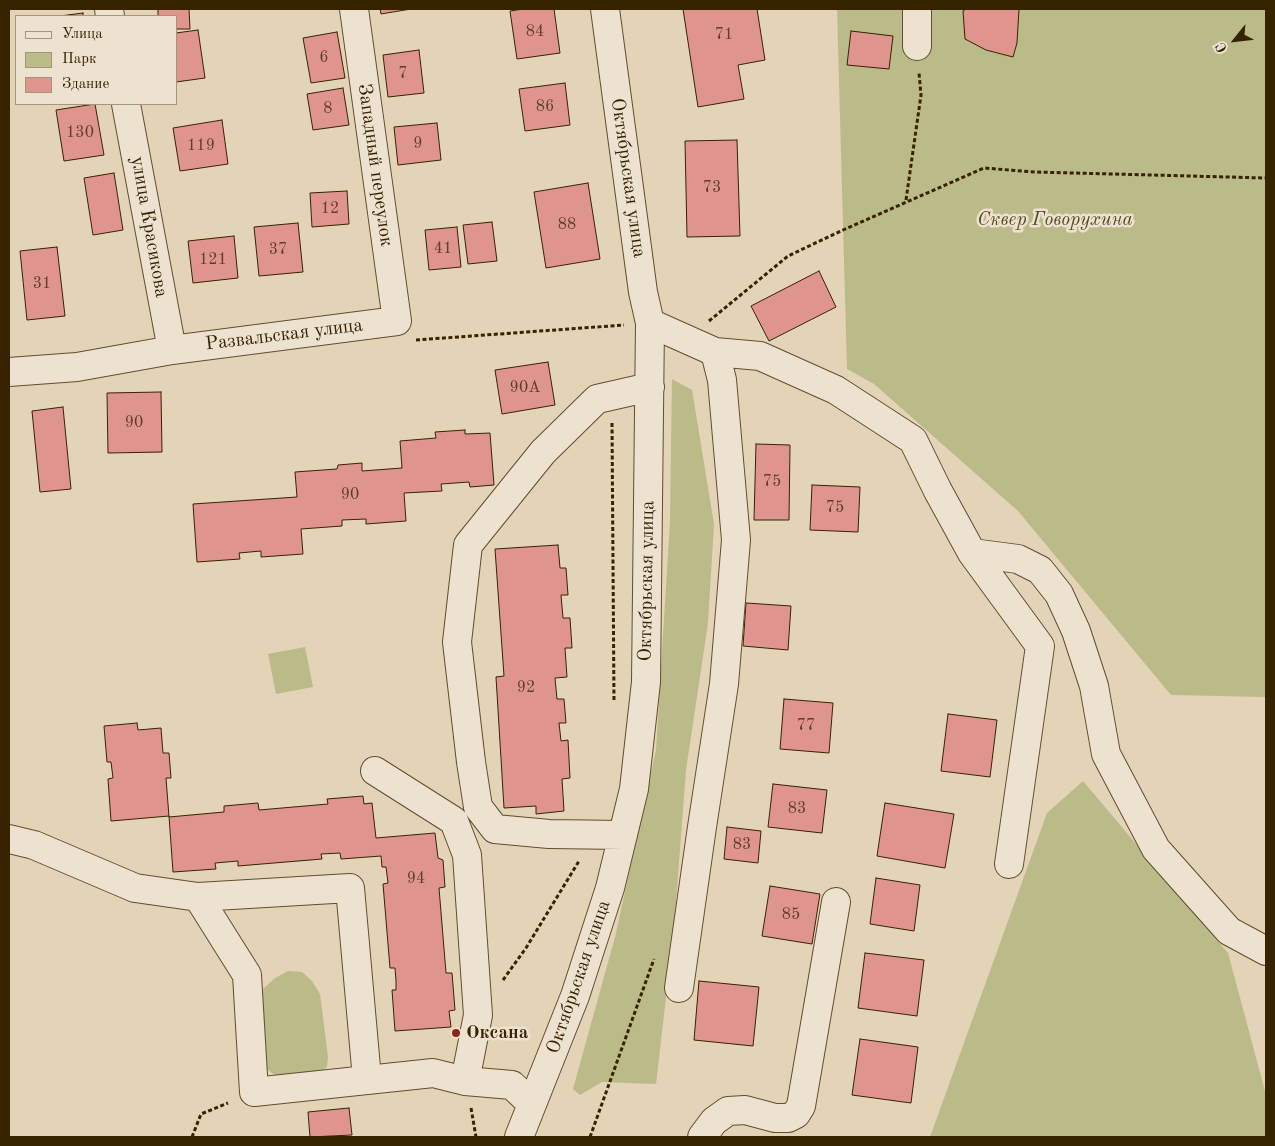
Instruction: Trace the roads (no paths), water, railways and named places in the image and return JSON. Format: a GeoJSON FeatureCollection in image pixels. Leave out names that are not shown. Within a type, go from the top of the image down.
{"type":"FeatureCollection","features":[{"type":"Feature","properties":{"kind":"street","name":"Западный переулок"},"geometry":{"type":"LineString","coordinates":[[354,9],[397,321]]}},
{"type":"Feature","properties":{"kind":"street","name":"Октябрьская улица"},"geometry":{"type":"LineString","coordinates":[[518,1137],[575,996],[610,888],[634,789],[646,682],[650,323],[644,292],[605,9]]}},
{"type":"Feature","properties":{"kind":"street"},"geometry":{"type":"LineString","coordinates":[[916,46],[917,9]]}},
{"type":"Feature","properties":{"kind":"street","name":"улица Красикова"},"geometry":{"type":"LineString","coordinates":[[126,105],[172,350]]}},
{"type":"Feature","properties":{"kind":"street","name":"Развальская улица"},"geometry":{"type":"LineString","coordinates":[[9,372],[77,367],[172,350],[397,321]]}},
{"type":"Feature","properties":{"kind":"street"},"geometry":{"type":"LineString","coordinates":[[650,323],[715,352],[760,356],[836,390],[913,440],[972,553],[1040,646],[1009,864]]}},
{"type":"Feature","properties":{"kind":"street"},"geometry":{"type":"LineString","coordinates":[[679,988],[724,684],[736,540],[722,380],[715,352]]}},
{"type":"Feature","properties":{"kind":"street"},"geometry":{"type":"LineString","coordinates":[[623,835],[549,834],[495,829],[478,807],[457,642],[468,545],[543,452],[597,399],[650,387]]}},
{"type":"Feature","properties":{"kind":"street"},"geometry":{"type":"LineString","coordinates":[[972,553],[1018,559],[1040,570],[1059,594],[1076,631],[1094,686],[1106,754],[1156,849],[1229,931],[1266,951]]}},
{"type":"Feature","properties":{"kind":"street"},"geometry":{"type":"LineString","coordinates":[[375,771],[454,822],[466,855],[478,1015],[465,1081]]}},
{"type":"Feature","properties":{"kind":"street"},"geometry":{"type":"LineString","coordinates":[[9,839],[34,845],[135,888],[198,898],[350,888],[367,1079]]}},
{"type":"Feature","properties":{"kind":"street"},"geometry":{"type":"LineString","coordinates":[[198,898],[247,975],[254,1092],[433,1073],[465,1081],[512,1085],[532,1104]]}},
{"type":"Feature","properties":{"kind":"street"},"geometry":{"type":"LineString","coordinates":[[702,1137],[714,1121],[728,1111],[745,1110],[775,1118],[788,1118],[796,1114],[801,1106],[836,902]]}},
{"type":"Feature","properties":{"kind":"place","name":"Оксана"},"geometry":{"type":"Point","coordinates":[456,1033]}},
{"type":"Feature","properties":{"kind":"park label","name":"Сквер Говорухина"},"geometry":{"type":"Point","coordinates":[1055,220]}}]}
